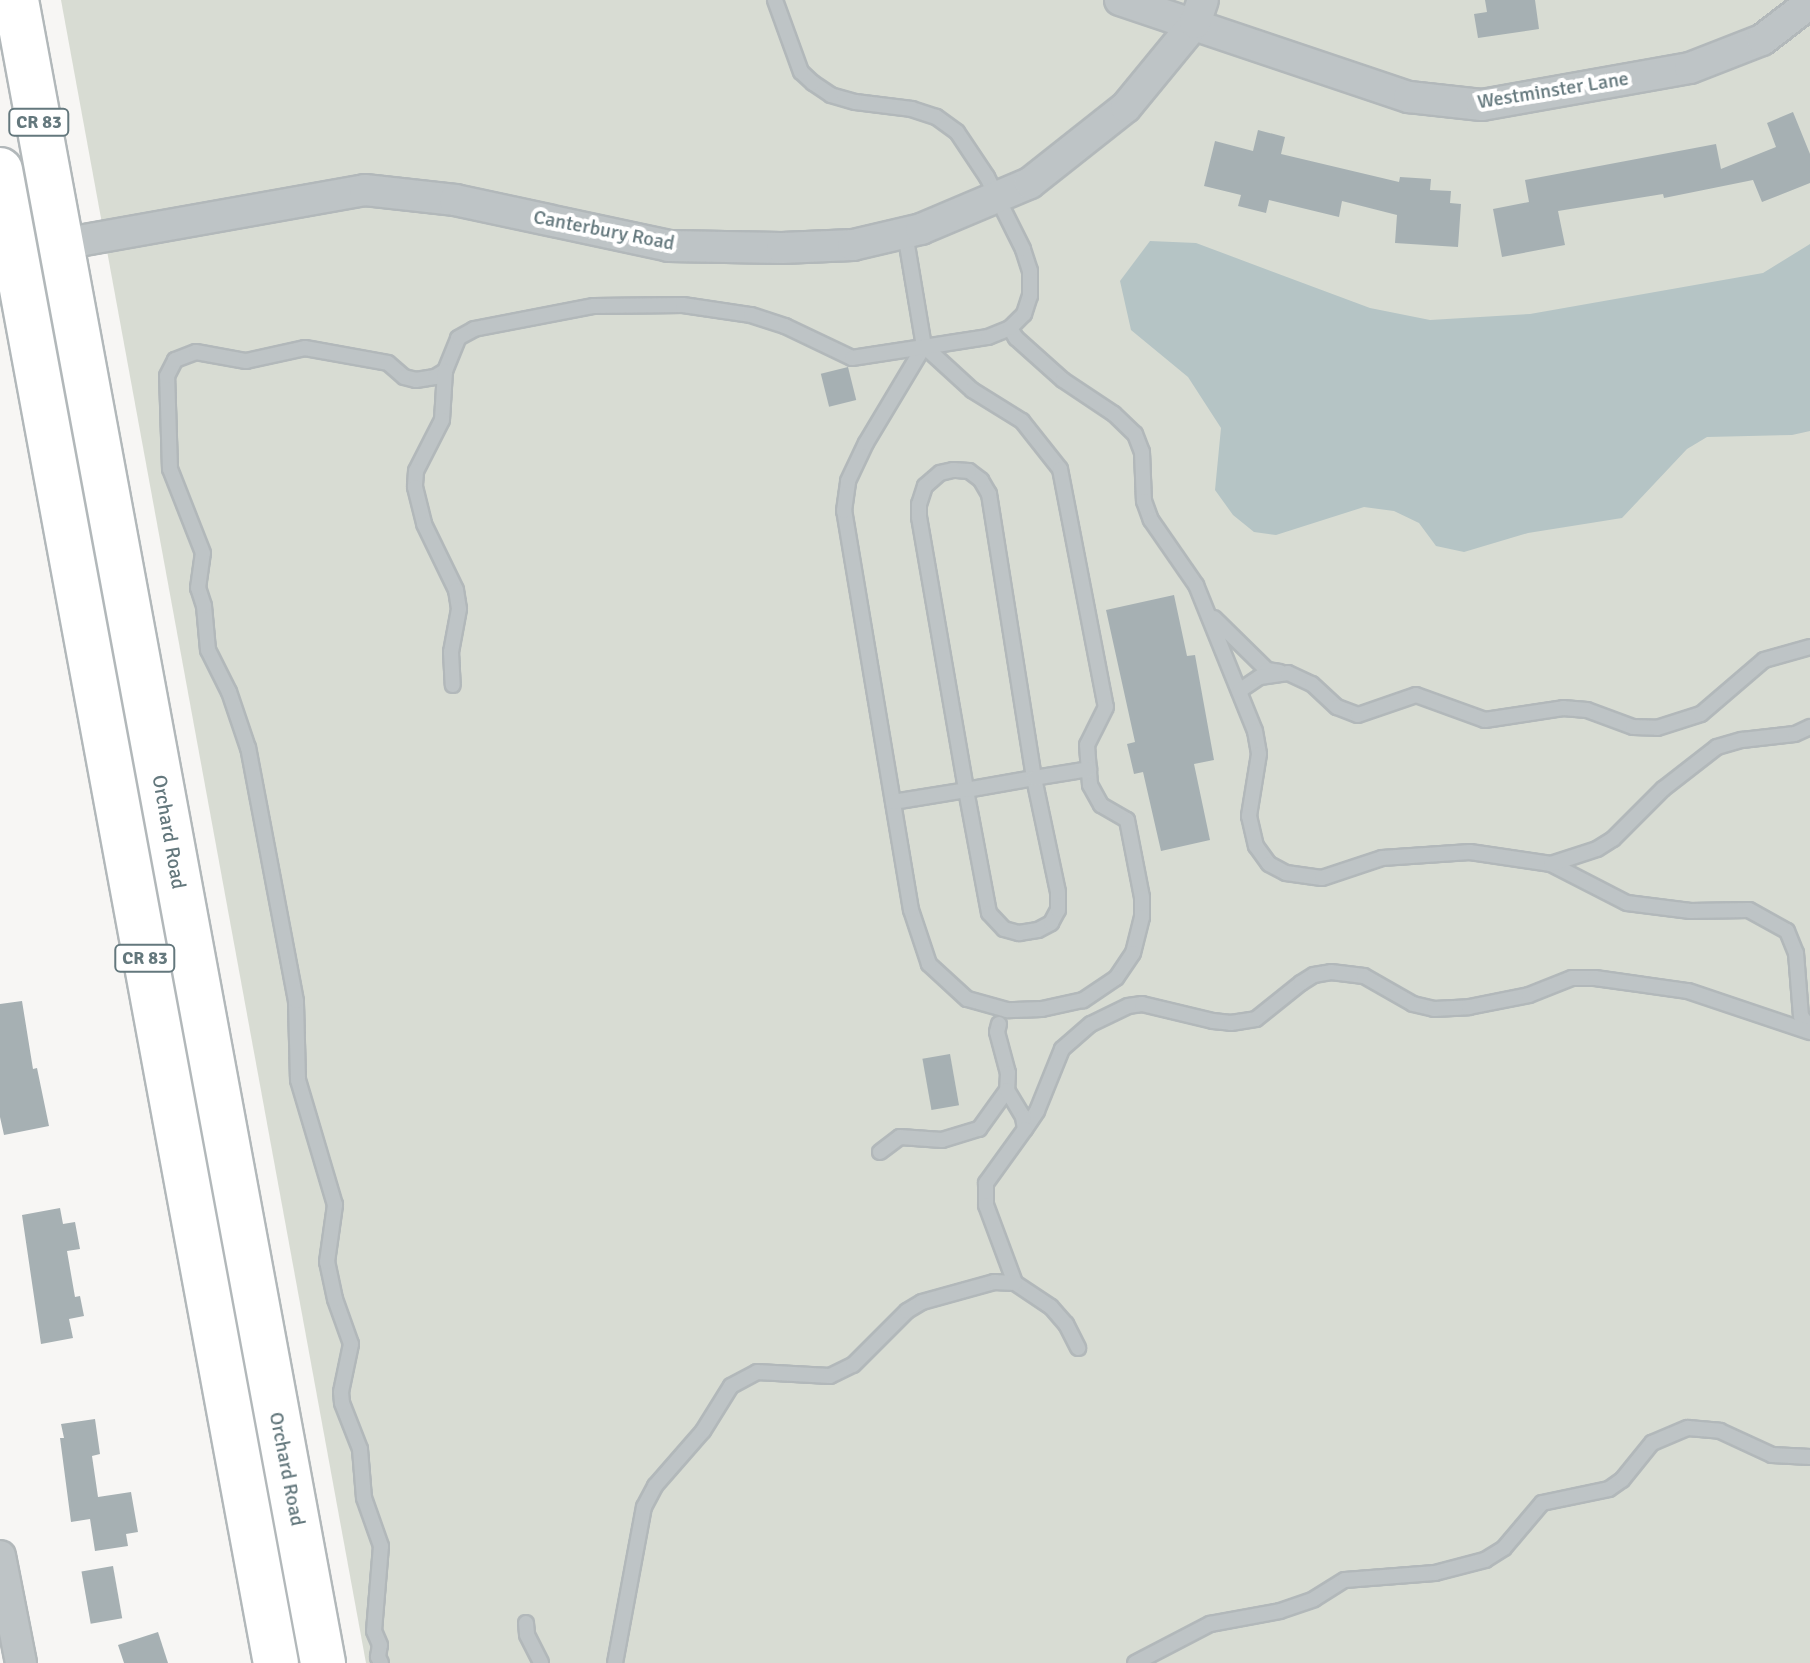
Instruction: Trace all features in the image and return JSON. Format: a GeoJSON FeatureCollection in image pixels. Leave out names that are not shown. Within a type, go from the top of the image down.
{"type":"FeatureCollection","features":[{"type":"Feature","properties":{"kind":"main road","name":"Orchard Road"},"geometry":{"type":"LineString","coordinates":[[16,0],[323,1663]]}},
{"type":"Feature","properties":{"kind":"main road","name":"CR 83"},"geometry":{"type":"LineString","coordinates":[[0,170],[276,1663]]}},
{"type":"Feature","properties":{"kind":"street","name":"Westminster Lane"},"geometry":{"type":"LineString","coordinates":[[1120,0],[1199,12],[1409,97],[1482,105],[1690,68],[1762,40],[1810,3]]}},
{"type":"Feature","properties":{"kind":"street","name":"Canterbury Road"},"geometry":{"type":"LineString","coordinates":[[62,244],[365,190],[455,200],[669,246],[838,245],[905,233],[1030,183],[1126,107],[1199,12]]}},
{"type":"Feature","properties":{"kind":"street"},"geometry":{"type":"LineString","coordinates":[[0,1556],[21,1663]]}},
{"type":"Feature","properties":{"kind":"lane"},"geometry":{"type":"LineString","coordinates":[[453,685],[451,652],[459,609],[456,590],[424,524],[415,487],[416,471],[442,420],[445,371],[458,338],[474,329],[594,306],[683,305],[751,315],[785,326],[852,358],[988,337],[1010,328],[1024,314],[1030,296],[1030,271],[998,197],[957,132],[936,117],[912,109],[855,102],[831,95],[801,72],[775,0]]}},
{"type":"Feature","properties":{"kind":"lane"},"geometry":{"type":"LineString","coordinates":[[905,233],[924,346],[972,390],[1022,421],[1060,469],[1106,707],[1087,745],[1090,785],[1101,805],[1127,820],[1142,897],[1142,917],[1133,953],[1116,978],[1083,1000],[1042,1009],[1007,1010],[967,999],[929,964],[911,910],[844,511],[848,481],[866,443],[924,346]]}},
{"type":"Feature","properties":{"kind":"lane"},"geometry":{"type":"LineString","coordinates":[[1010,328],[1016,338],[1063,380],[1114,414],[1135,434],[1142,452],[1144,501],[1151,520],[1196,585],[1212,617],[1267,670],[1288,673],[1312,684],[1337,707],[1358,715],[1416,695],[1485,720],[1563,708],[1587,710],[1633,727],[1657,728],[1701,714],[1764,660],[1810,647]]}},
{"type":"Feature","properties":{"kind":"lane"},"geometry":{"type":"LineString","coordinates":[[381,1663],[378,1657],[380,1645],[374,1631],[381,1546],[364,1498],[360,1449],[342,1403],[341,1392],[351,1344],[335,1299],[327,1262],[335,1205],[298,1080],[296,1001],[246,739],[229,692],[208,650],[204,606],[198,588],[203,553],[170,469],[167,376],[183,354],[213,353],[246,361],[305,348],[388,363],[404,377],[416,380],[435,377],[445,371]]}},
{"type":"Feature","properties":{"kind":"lane"},"geometry":{"type":"LineString","coordinates":[[953,470],[969,471],[981,480],[989,494],[1058,910],[1051,923],[1038,930],[1019,933],[1004,929],[989,913],[966,790],[919,517],[925,486],[940,473],[953,470]]}},
{"type":"Feature","properties":{"kind":"lane"},"geometry":{"type":"LineString","coordinates":[[1196,585],[1255,731],[1259,754],[1249,816],[1256,846],[1269,864],[1286,873],[1322,878],[1382,858],[1470,852],[1551,864],[1627,903],[1690,911],[1749,910],[1787,931],[1796,953],[1801,1016],[1810,1030]]}},
{"type":"Feature","properties":{"kind":"lane"},"geometry":{"type":"LineString","coordinates":[[1239,691],[1260,677],[1288,673]]}},
{"type":"Feature","properties":{"kind":"lane"},"geometry":{"type":"LineString","coordinates":[[1551,864],[1597,849],[1613,839],[1663,789],[1717,747],[1742,740],[1795,734],[1810,727]]}},
{"type":"Feature","properties":{"kind":"lane"},"geometry":{"type":"LineString","coordinates":[[893,802],[1089,769]]}},
{"type":"Feature","properties":{"kind":"lane"},"geometry":{"type":"LineString","coordinates":[[1015,1283],[984,1195],[993,1171],[1037,1111],[1062,1049],[1070,1039],[1091,1024],[1128,1006],[1142,1004],[1231,1023],[1256,1019],[1270,1012],[1301,983],[1314,975],[1331,972],[1364,976],[1413,1004],[1434,1009],[1479,1005],[1529,995],[1572,978],[1595,978],[1688,991],[1810,1030]]}},
{"type":"Feature","properties":{"kind":"lane"},"geometry":{"type":"LineString","coordinates":[[880,1152],[900,1137],[942,1140],[971,1133],[992,1115],[1007,1090],[1008,1073],[997,1032],[999,1024]]}},
{"type":"Feature","properties":{"kind":"lane"},"geometry":{"type":"LineString","coordinates":[[1007,1090],[1023,1117],[1025,1129]]}},
{"type":"Feature","properties":{"kind":"lane"},"geometry":{"type":"LineString","coordinates":[[615,1663],[644,1507],[655,1486],[703,1431],[731,1386],[745,1375],[757,1372],[830,1376],[853,1365],[907,1311],[922,1302],[994,1282],[1015,1283],[1051,1307],[1066,1324],[1078,1348]]}},
{"type":"Feature","properties":{"kind":"lane"},"geometry":{"type":"LineString","coordinates":[[1135,1663],[1210,1624],[1280,1611],[1314,1599],[1345,1580],[1435,1573],[1485,1560],[1504,1548],[1542,1503],[1609,1489],[1622,1480],[1652,1443],[1688,1428],[1720,1431],[1772,1455],[1810,1457]]}},
{"type":"Feature","properties":{"kind":"lane"},"geometry":{"type":"LineString","coordinates":[[526,1623],[527,1635],[541,1663]]}},
{"type":"Feature","properties":{"kind":"shaded area"},"geometry":{"type":"Polygon","coordinates":[[[61,0],[1810,0],[1810,1663],[366,1663],[61,0]]]}},
{"type":"Feature","properties":{"kind":"shaded area"},"geometry":{"type":"Polygon","coordinates":[[[1150,241],[1196,243],[1370,308],[1430,320],[1530,314],[1763,273],[1810,244],[1810,431],[1792,435],[1707,437],[1687,449],[1622,518],[1528,533],[1464,552],[1436,546],[1419,523],[1394,511],[1364,507],[1276,535],[1254,532],[1233,515],[1215,490],[1221,428],[1188,377],[1131,330],[1120,281],[1150,241]]]}},
{"type":"Feature","properties":{"kind":"shaded area"},"geometry":{"type":"Polygon","coordinates":[[[92,565],[149,812],[307,1663],[292,1663],[92,565]]]}},
{"type":"Feature","properties":{"kind":"building"},"geometry":{"type":"Polygon","coordinates":[[[1485,0],[1535,0],[1539,29],[1478,38],[1474,14],[1487,12],[1485,0]]]}},
{"type":"Feature","properties":{"kind":"building"},"geometry":{"type":"Polygon","coordinates":[[[1793,112],[1810,154],[1810,183],[1762,202],[1753,180],[1664,198],[1663,194],[1558,211],[1565,245],[1502,257],[1493,209],[1529,202],[1525,180],[1716,144],[1721,169],[1776,147],[1767,123],[1793,112]]]}},
{"type":"Feature","properties":{"kind":"building"},"geometry":{"type":"Polygon","coordinates":[[[1258,130],[1285,137],[1281,154],[1399,182],[1400,177],[1431,179],[1430,190],[1451,191],[1450,203],[1461,204],[1458,247],[1395,243],[1397,215],[1342,201],[1339,217],[1269,200],[1266,213],[1238,206],[1241,195],[1204,186],[1215,141],[1253,151],[1258,130]]]}},
{"type":"Feature","properties":{"kind":"building"},"geometry":{"type":"Polygon","coordinates":[[[848,367],[856,400],[829,407],[821,374],[848,367]]]}},
{"type":"Feature","properties":{"kind":"building"},"geometry":{"type":"Polygon","coordinates":[[[1174,595],[1187,656],[1195,655],[1214,760],[1194,764],[1210,840],[1161,851],[1143,772],[1134,774],[1127,744],[1135,742],[1106,610],[1174,595]]]}},
{"type":"Feature","properties":{"kind":"building"},"geometry":{"type":"Polygon","coordinates":[[[22,1001],[33,1069],[37,1068],[49,1126],[4,1135],[0,1117],[0,1004],[22,1001]]]}},
{"type":"Feature","properties":{"kind":"building"},"geometry":{"type":"Polygon","coordinates":[[[950,1054],[959,1105],[931,1110],[922,1059],[950,1054]]]}},
{"type":"Feature","properties":{"kind":"building"},"geometry":{"type":"Polygon","coordinates":[[[60,1208],[63,1224],[75,1222],[80,1249],[67,1251],[75,1297],[80,1296],[84,1316],[69,1319],[73,1338],[41,1344],[22,1215],[60,1208]]]}},
{"type":"Feature","properties":{"kind":"building"},"geometry":{"type":"Polygon","coordinates":[[[95,1419],[100,1454],[92,1456],[98,1497],[131,1492],[138,1532],[126,1534],[128,1546],[95,1551],[90,1519],[71,1522],[60,1438],[64,1438],[61,1424],[95,1419]]]}},
{"type":"Feature","properties":{"kind":"building"},"geometry":{"type":"Polygon","coordinates":[[[113,1566],[122,1618],[91,1624],[81,1572],[113,1566]]]}},
{"type":"Feature","properties":{"kind":"building"},"geometry":{"type":"Polygon","coordinates":[[[158,1632],[168,1663],[124,1663],[118,1645],[158,1632]]]}}]}
